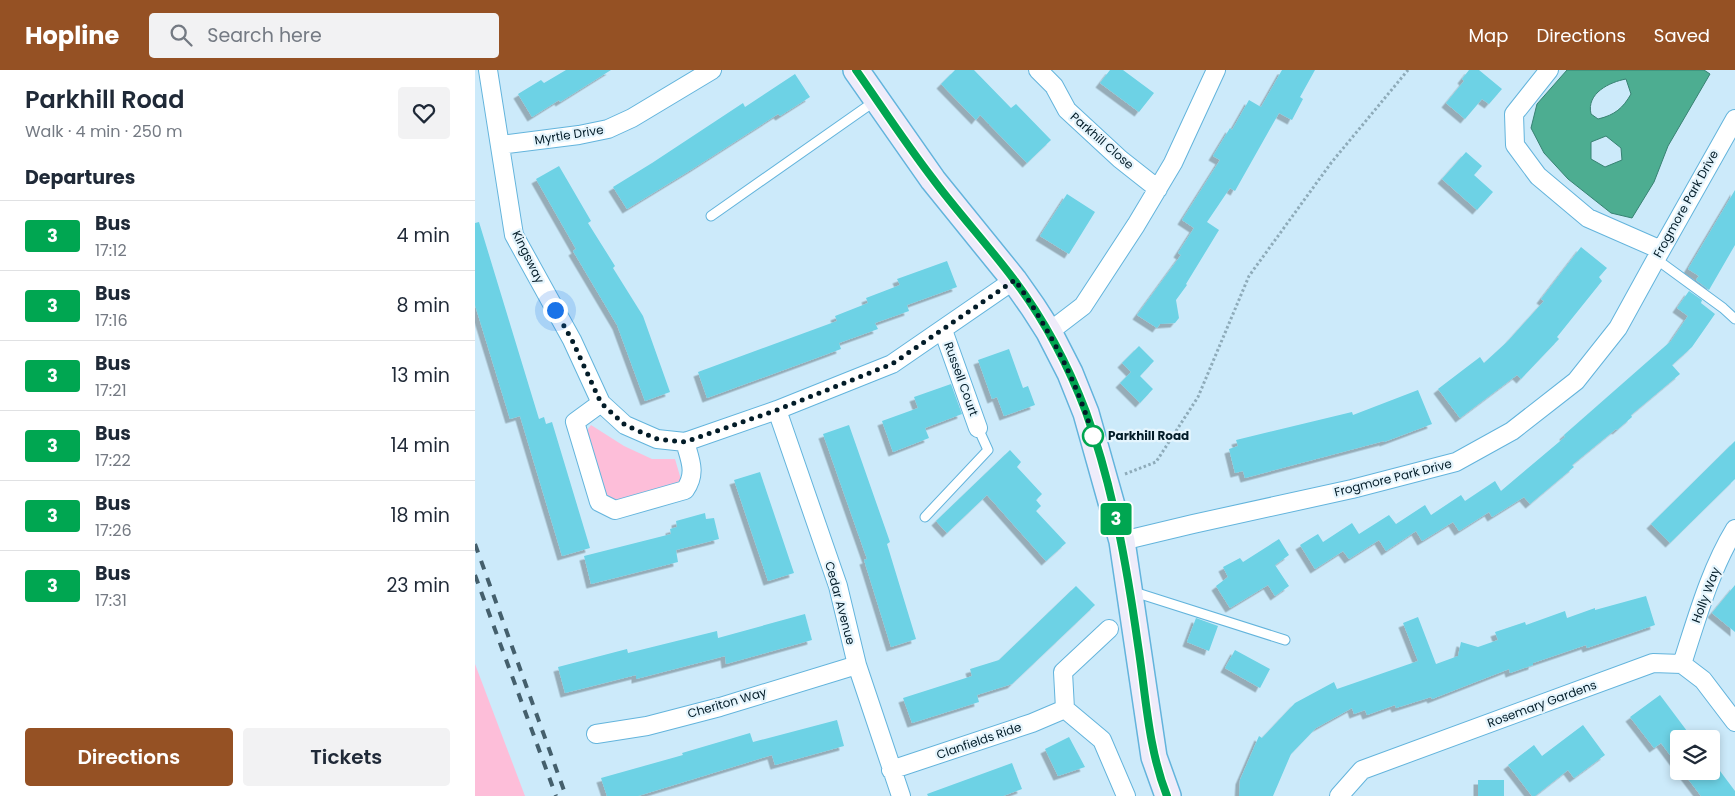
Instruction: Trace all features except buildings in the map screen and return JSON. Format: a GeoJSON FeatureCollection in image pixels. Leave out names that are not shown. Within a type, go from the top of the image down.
{"type":"FeatureCollection","features":[{"type":"Feature","properties":{"kind":"street","name":"Kingsway"},"geometry":{"type":"LineString","coordinates":[[488,70],[514,235],[572,340],[601,403],[625,425],[657,439],[685,442],[777,410],[892,364],[1015,280]]}},
{"type":"Feature","properties":{"kind":"street","name":"Myrtle Drive"},"geometry":{"type":"LineString","coordinates":[[500,145],[579,135],[608,129],[632,118],[712,70]]}},
{"type":"Feature","properties":{"kind":"street"},"geometry":{"type":"LineString","coordinates":[[856,70],[933,180],[1015,280],[1049,332],[1070,373],[1086,413],[1122,541],[1154,757],[1167,796]]}},
{"type":"Feature","properties":{"kind":"street","name":"Parkhill Close"},"geometry":{"type":"LineString","coordinates":[[1037,70],[1054,78],[1067,110],[1121,159],[1158,189]]}},
{"type":"Feature","properties":{"kind":"street"},"geometry":{"type":"LineString","coordinates":[[1049,332],[1083,306],[1137,226],[1173,163],[1216,70]]}},
{"type":"Feature","properties":{"kind":"street"},"geometry":{"type":"LineString","coordinates":[[1549,70],[1514,114],[1515,145],[1538,176],[1587,218],[1658,254]]}},
{"type":"Feature","properties":{"kind":"street","name":"Frogmore Park Drive"},"geometry":{"type":"LineString","coordinates":[[1122,541],[1352,489],[1456,462],[1513,431],[1576,381],[1618,328],[1658,254],[1732,130]]}},
{"type":"Feature","properties":{"kind":"street","name":"Russell Court"},"geometry":{"type":"LineString","coordinates":[[943,330],[978,428]]}},
{"type":"Feature","properties":{"kind":"street"},"geometry":{"type":"LineString","coordinates":[[601,403],[575,422],[599,502],[615,510],[685,490],[692,481],[692,467],[685,442]]}},
{"type":"Feature","properties":{"kind":"street","name":"Cedar Avenue"},"geometry":{"type":"LineString","coordinates":[[777,410],[838,586],[857,665],[901,796]]}},
{"type":"Feature","properties":{"kind":"street","name":"Holly Way"},"geometry":{"type":"LineString","coordinates":[[1682,664],[1704,596],[1727,542],[1735,529]]}},
{"type":"Feature","properties":{"kind":"street"},"geometry":{"type":"LineString","coordinates":[[1109,629],[1063,672],[1065,710],[1102,740],[1126,796]]}},
{"type":"Feature","properties":{"kind":"street","name":"Rosemary Gardens"},"geometry":{"type":"LineString","coordinates":[[1339,796],[1362,770],[1653,663],[1682,664]]}},
{"type":"Feature","properties":{"kind":"street"},"geometry":{"type":"LineString","coordinates":[[1682,664],[1703,680],[1735,722]]}},
{"type":"Feature","properties":{"kind":"street","name":"Cheriton Way"},"geometry":{"type":"LineString","coordinates":[[596,734],[647,726],[720,707],[857,665]]}},
{"type":"Feature","properties":{"kind":"street","name":"Clanfields Ride"},"geometry":{"type":"LineString","coordinates":[[891,770],[1032,723],[1065,710]]}},
{"type":"Feature","properties":{"kind":"lane"},"geometry":{"type":"LineString","coordinates":[[711,216],[877,100]]}},
{"type":"Feature","properties":{"kind":"lane"},"geometry":{"type":"LineString","coordinates":[[1658,254],[1735,319]]}},
{"type":"Feature","properties":{"kind":"lane"},"geometry":{"type":"LineString","coordinates":[[925,517],[988,450],[978,428]]}},
{"type":"Feature","properties":{"kind":"lane"},"geometry":{"type":"LineString","coordinates":[[1129,590],[1285,640]]}},
{"type":"Feature","properties":{"kind":"path"},"geometry":{"type":"LineString","coordinates":[[1123,475],[1156,462],[1198,397],[1249,276],[1331,163],[1408,70]]}},
{"type":"Feature","properties":{"kind":"shaded area"},"geometry":{"type":"Polygon","coordinates":[[[1567,70],[1704,70],[1710,74],[1668,146],[1654,182],[1632,218],[1611,213],[1568,179],[1544,153],[1531,128],[1537,104],[1567,70]],[[1626,79],[1607,86],[1596,94],[1590,107],[1591,114],[1598,119],[1614,113],[1622,107],[1631,94],[1626,79]],[[1606,136],[1591,142],[1591,159],[1605,167],[1622,160],[1621,148],[1606,136]]]}},
{"type":"Feature","properties":{"kind":"shaded area"},"geometry":{"type":"Polygon","coordinates":[[[591,425],[624,446],[652,459],[675,459],[682,483],[622,502],[605,498],[585,433],[591,425]]]}},
{"type":"Feature","properties":{"kind":"shaded area"},"geometry":{"type":"Polygon","coordinates":[[[475,664],[525,796],[475,796],[475,664]]]}},
{"type":"Feature","properties":{"kind":"railway"},"geometry":{"type":"LineString","coordinates":[[475,544],[566,796]]}},
{"type":"Feature","properties":{"kind":"railway"},"geometry":{"type":"LineString","coordinates":[[475,575],[556,796]]}},
{"type":"Feature","properties":{"kind":"bus line","name":"3"},"geometry":{"type":"LineString","coordinates":[[856,70],[933,180],[1015,280],[1049,332],[1070,373],[1086,413],[1098,451],[1122,541],[1154,757],[1167,796]]}},
{"type":"Feature","properties":{"kind":"place","name":"Parkhill Road"},"geometry":{"type":"Point","coordinates":[1093,436]}},
{"type":"Feature","properties":{"kind":"route"},"geometry":{"type":"LineString","coordinates":[[555,310],[572,340],[601,403],[625,425],[657,439],[685,442],[777,410],[892,364],[1015,280],[1049,332],[1070,373],[1093,436]]}}]}
